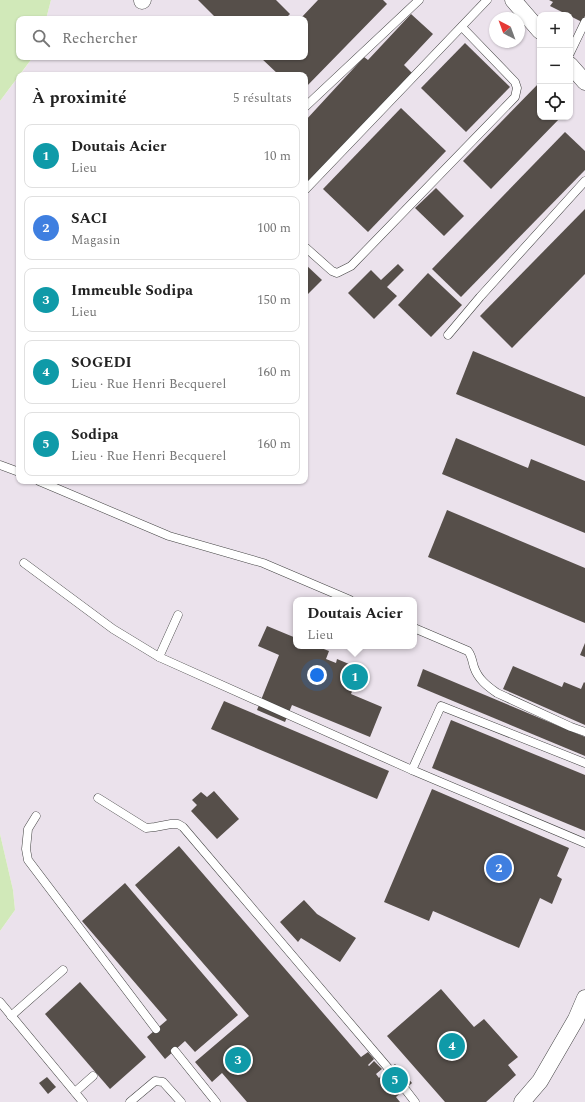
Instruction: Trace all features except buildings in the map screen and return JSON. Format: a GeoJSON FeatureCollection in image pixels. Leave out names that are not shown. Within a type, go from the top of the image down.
{"type":"FeatureCollection","features":[{"type":"Feature","properties":{"kind":"street"},"geometry":{"type":"LineString","coordinates":[[513,0],[537,28]]}},
{"type":"Feature","properties":{"kind":"street"},"geometry":{"type":"LineString","coordinates":[[573,68],[585,82]]}},
{"type":"Feature","properties":{"kind":"street"},"geometry":{"type":"LineString","coordinates":[[522,1102],[540,1081],[576,1019],[585,998]]}},
{"type":"Feature","properties":{"kind":"lane"},"geometry":{"type":"LineString","coordinates":[[308,104],[419,0]]}},
{"type":"Feature","properties":{"kind":"lane"},"geometry":{"type":"LineString","coordinates":[[308,187],[487,0]]}},
{"type":"Feature","properties":{"kind":"lane"},"geometry":{"type":"LineString","coordinates":[[572,48],[585,22]]}},
{"type":"Feature","properties":{"kind":"lane"},"geometry":{"type":"LineString","coordinates":[[308,250],[332,271],[337,273],[351,266],[515,97],[515,82],[462,26]]}},
{"type":"Feature","properties":{"kind":"lane"},"geometry":{"type":"LineString","coordinates":[[448,335],[480,297],[585,181]]}},
{"type":"Feature","properties":{"kind":"lane"},"geometry":{"type":"LineString","coordinates":[[0,464],[16,471]]}},
{"type":"Feature","properties":{"kind":"lane"},"geometry":{"type":"LineString","coordinates":[[46,484],[169,536],[263,563],[343,597]]}},
{"type":"Feature","properties":{"kind":"lane"},"geometry":{"type":"LineString","coordinates":[[24,563],[113,629],[159,657],[412,770],[585,843]]}},
{"type":"Feature","properties":{"kind":"lane"},"geometry":{"type":"LineString","coordinates":[[159,657],[178,615]]}},
{"type":"Feature","properties":{"kind":"lane"},"geometry":{"type":"LineString","coordinates":[[417,629],[468,651],[479,677],[487,686],[497,693],[570,727],[585,732]]}},
{"type":"Feature","properties":{"kind":"lane"},"geometry":{"type":"LineString","coordinates":[[412,770],[441,706],[585,763]]}},
{"type":"Feature","properties":{"kind":"lane"},"geometry":{"type":"LineString","coordinates":[[98,798],[146,828],[171,824],[178,824],[183,827],[389,1069]]}},
{"type":"Feature","properties":{"kind":"lane"},"geometry":{"type":"LineString","coordinates":[[36,816],[28,829],[26,849],[28,860],[156,1029]]}},
{"type":"Feature","properties":{"kind":"lane"},"geometry":{"type":"LineString","coordinates":[[11,1016],[63,970]]}},
{"type":"Feature","properties":{"kind":"lane"},"geometry":{"type":"LineString","coordinates":[[0,1002],[83,1102]]}},
{"type":"Feature","properties":{"kind":"lane"},"geometry":{"type":"LineString","coordinates":[[175,1051],[216,1102]]}},
{"type":"Feature","properties":{"kind":"lane"},"geometry":{"type":"LineString","coordinates":[[75,1092],[94,1076]]}},
{"type":"Feature","properties":{"kind":"lane"},"geometry":{"type":"LineString","coordinates":[[130,1102],[155,1081],[163,1082],[181,1102]]}},
{"type":"Feature","properties":{"kind":"lane"},"geometry":{"type":"LineString","coordinates":[[406,1088],[415,1102]]}},
{"type":"Feature","properties":{"kind":"shaded area"},"geometry":{"type":"Polygon","coordinates":[[[51,0],[585,0],[585,1102],[0,1102],[0,931],[15,910],[13,890],[0,834],[0,101],[16,80],[16,484],[308,484],[308,72],[22,72],[31,60],[308,60],[308,16],[47,16],[51,0]]]}},
{"type":"Feature","properties":{"kind":"green space"},"geometry":{"type":"Polygon","coordinates":[[[0,0],[51,0],[47,16],[16,16],[16,60],[31,60],[22,72],[16,72],[16,80],[0,101],[0,0]]]}},
{"type":"Feature","properties":{"kind":"green space"},"geometry":{"type":"Polygon","coordinates":[[[0,834],[13,890],[15,910],[0,931],[0,834]]]}},
{"type":"Feature","properties":{"kind":"place","name":"Doutais Acier"},"geometry":{"type":"Point","coordinates":[355,677]}},
{"type":"Feature","properties":{"kind":"place","name":"SACI"},"geometry":{"type":"Point","coordinates":[499,868]}},
{"type":"Feature","properties":{"kind":"place","name":"SOGEDI"},"geometry":{"type":"Point","coordinates":[452,1046]}},
{"type":"Feature","properties":{"kind":"place","name":"Immeuble Sodipa"},"geometry":{"type":"Point","coordinates":[238,1060]}},
{"type":"Feature","properties":{"kind":"place","name":"Sodipa"},"geometry":{"type":"Point","coordinates":[395,1080]}}]}
